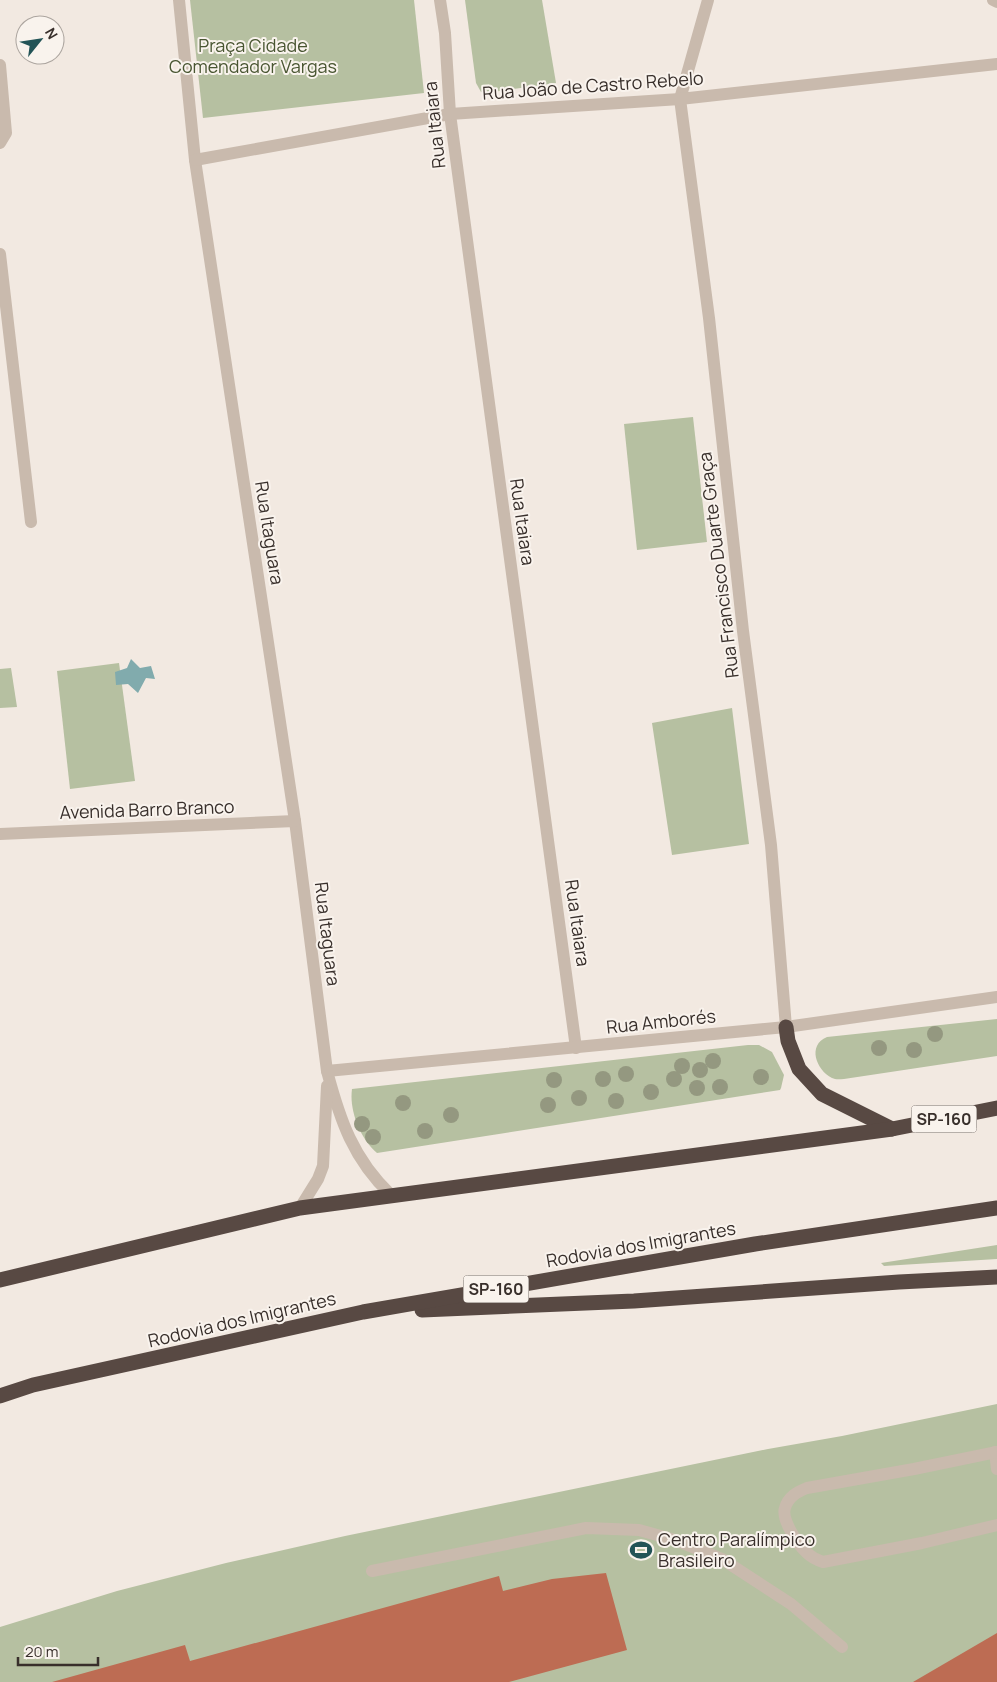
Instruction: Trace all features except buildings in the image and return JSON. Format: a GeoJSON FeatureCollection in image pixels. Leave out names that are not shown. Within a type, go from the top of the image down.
{"type":"FeatureCollection","features":[{"type":"Feature","properties":{"kind":"highway"},"geometry":{"type":"LineString","coordinates":[[786,1027],[788,1041],[799,1069],[822,1094],[892,1129]]}},
{"type":"Feature","properties":{"kind":"highway","name":"SP-160"},"geometry":{"type":"LineString","coordinates":[[0,1280],[300,1208],[892,1129],[997,1108]]}},
{"type":"Feature","properties":{"kind":"highway","name":"Rodovia dos Imigrantes"},"geometry":{"type":"LineString","coordinates":[[0,1396],[43,1383],[363,1312],[755,1244],[997,1208]]}},
{"type":"Feature","properties":{"kind":"highway"},"geometry":{"type":"LineString","coordinates":[[363,1312],[634,1301],[889,1282],[997,1277]]}},
{"type":"Feature","properties":{"kind":"street","name":"Rua Itaguara"},"geometry":{"type":"LineString","coordinates":[[179,0],[195,160],[295,821],[328,1071],[338,1110],[351,1143],[366,1168],[391,1196]]}},
{"type":"Feature","properties":{"kind":"street","name":"Rua Itaiara"},"geometry":{"type":"LineString","coordinates":[[440,0],[445,33],[450,114],[576,1048]]}},
{"type":"Feature","properties":{"kind":"street"},"geometry":{"type":"LineString","coordinates":[[680,99],[708,0]]}},
{"type":"Feature","properties":{"kind":"street"},"geometry":{"type":"LineString","coordinates":[[993,0],[997,2]]}},
{"type":"Feature","properties":{"kind":"street","name":"Rua João de Castro Rebelo"},"geometry":{"type":"LineString","coordinates":[[195,160],[450,114],[680,99],[997,64]]}},
{"type":"Feature","properties":{"kind":"street"},"geometry":{"type":"LineString","coordinates":[[0,65],[3,138]]}},
{"type":"Feature","properties":{"kind":"street","name":"Rua Francisco Duarte Graça"},"geometry":{"type":"LineString","coordinates":[[680,99],[709,318],[743,631],[772,845],[786,1027]]}},
{"type":"Feature","properties":{"kind":"street"},"geometry":{"type":"LineString","coordinates":[[0,254],[31,522]]}},
{"type":"Feature","properties":{"kind":"street","name":"Avenida Barro Branco"},"geometry":{"type":"LineString","coordinates":[[0,834],[295,821]]}},
{"type":"Feature","properties":{"kind":"street","name":"Rua Amborés"},"geometry":{"type":"LineString","coordinates":[[328,1071],[786,1027],[997,997]]}},
{"type":"Feature","properties":{"kind":"street","name":"Rua Itaguara"},"geometry":{"type":"LineString","coordinates":[[300,1208],[318,1179],[323,1166],[328,1071]]}},
{"type":"Feature","properties":{"kind":"street"},"geometry":{"type":"LineString","coordinates":[[997,1469],[996,1452],[807,1488],[790,1498],[785,1506],[784,1516],[792,1534],[804,1551],[823,1562],[922,1544],[997,1525]]}},
{"type":"Feature","properties":{"kind":"street"},"geometry":{"type":"LineString","coordinates":[[372,1571],[586,1528],[639,1530],[675,1540],[722,1559],[791,1604],[842,1646]]}},
{"type":"Feature","properties":{"kind":"green space","name":"Praça Cidade Comendador Vargas"},"geometry":{"type":"Polygon","coordinates":[[[190,0],[414,0],[424,93],[203,118],[190,0]]]}},
{"type":"Feature","properties":{"kind":"green space"},"geometry":{"type":"Polygon","coordinates":[[[465,0],[542,0],[556,83],[486,93],[481,92],[476,83],[465,0]]]}},
{"type":"Feature","properties":{"kind":"green space"},"geometry":{"type":"Polygon","coordinates":[[[693,417],[707,542],[637,550],[624,424],[693,417]]]}},
{"type":"Feature","properties":{"kind":"green space"},"geometry":{"type":"Polygon","coordinates":[[[119,663],[135,781],[70,789],[57,671],[119,663]]]}},
{"type":"Feature","properties":{"kind":"green space"},"geometry":{"type":"Polygon","coordinates":[[[11,668],[17,707],[0,708],[0,669],[11,668]]]}},
{"type":"Feature","properties":{"kind":"green space"},"geometry":{"type":"Polygon","coordinates":[[[732,708],[749,844],[672,855],[652,723],[732,708]]]}},
{"type":"Feature","properties":{"kind":"green space"},"geometry":{"type":"Polygon","coordinates":[[[997,1019],[997,1056],[844,1079],[832,1078],[826,1074],[816,1058],[817,1046],[827,1037],[997,1019]]]}},
{"type":"Feature","properties":{"kind":"green space"},"geometry":{"type":"Polygon","coordinates":[[[759,1045],[772,1052],[784,1075],[780,1090],[377,1153],[361,1132],[352,1106],[352,1089],[759,1045]]]}},
{"type":"Feature","properties":{"kind":"green space"},"geometry":{"type":"Polygon","coordinates":[[[997,1245],[997,1259],[884,1266],[881,1263],[997,1245]]]}},
{"type":"Feature","properties":{"kind":"green space","name":"Centro Paralímpico Brasileiro"},"geometry":{"type":"Polygon","coordinates":[[[997,1404],[997,1682],[0,1682],[0,1627],[117,1591],[226,1563],[345,1536],[997,1404]]]}},
{"type":"Feature","properties":{"kind":"water"},"geometry":{"type":"Polygon","coordinates":[[[131,659],[140,668],[151,666],[155,679],[146,678],[138,693],[128,684],[116,685],[115,672],[127,668],[131,659]]]}},
{"type":"Feature","properties":{"kind":"place","name":"Centro Paralímpico Brasileiro"},"geometry":{"type":"Point","coordinates":[641,1550]}}]}
